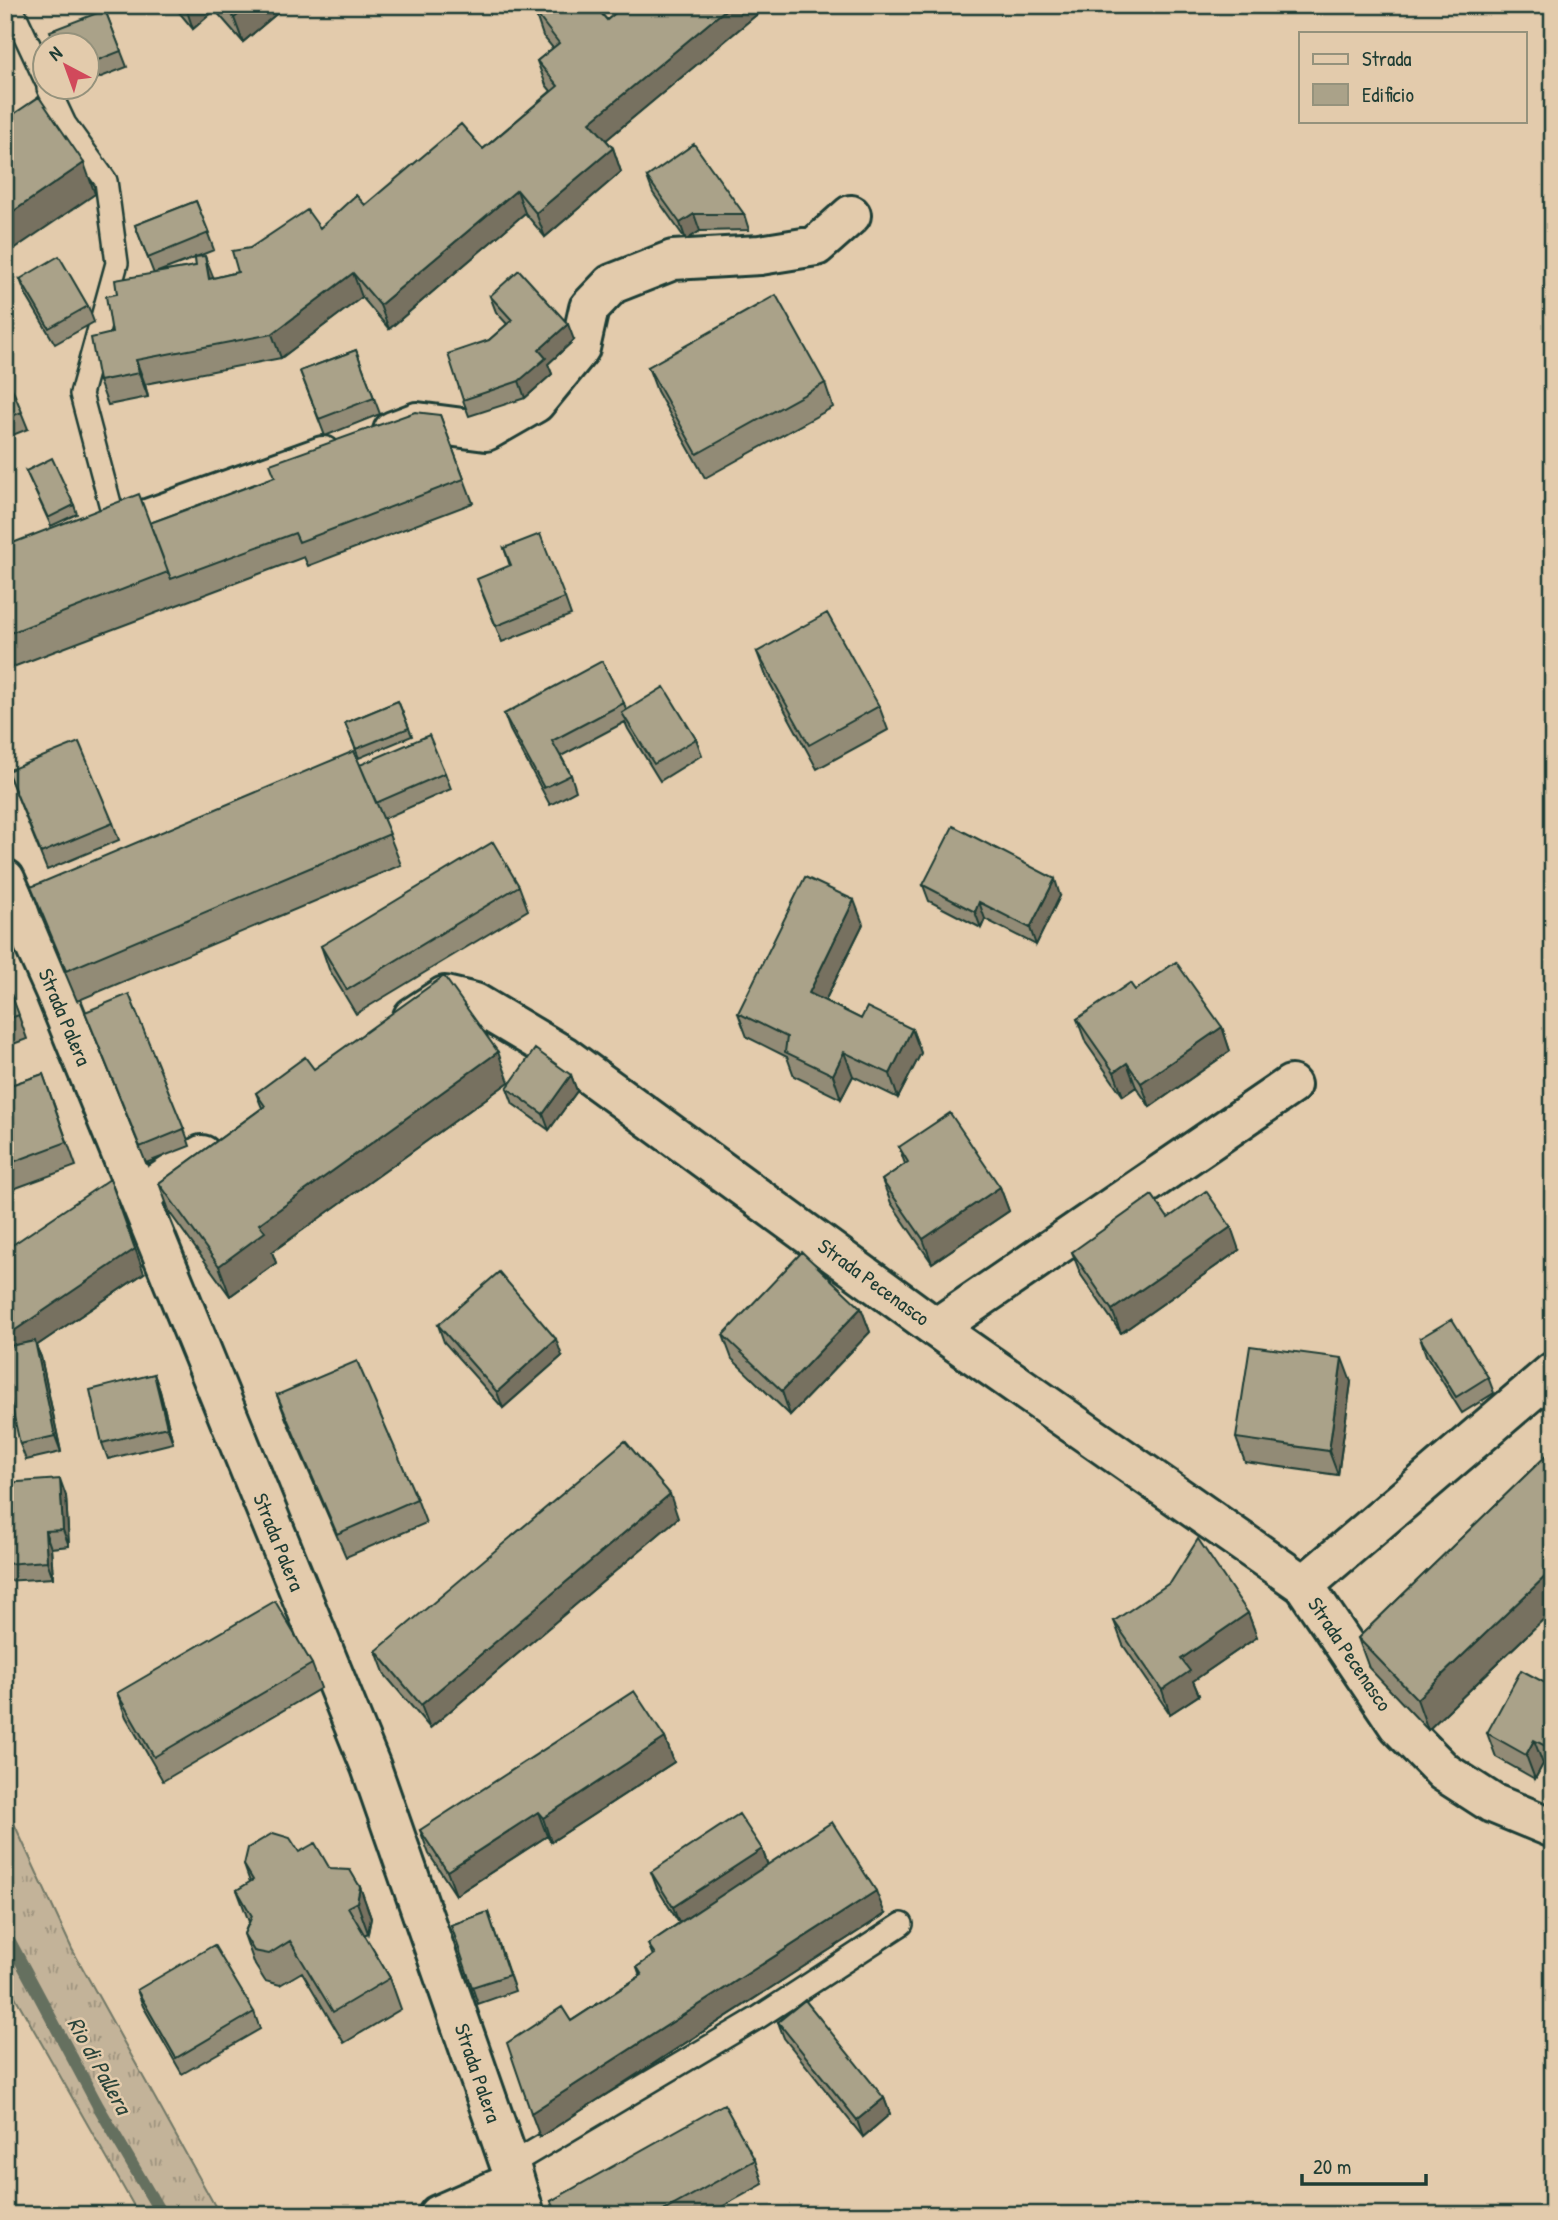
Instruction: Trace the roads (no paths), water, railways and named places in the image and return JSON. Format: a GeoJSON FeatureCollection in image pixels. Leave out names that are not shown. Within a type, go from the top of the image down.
{"type":"FeatureCollection","features":[{"type":"Feature","properties":{"kind":"street"},"geometry":{"type":"LineString","coordinates":[[5,570],[417,422],[486,431],[535,403],[570,363],[580,348],[589,308],[612,284],[673,260],[760,255],[816,246],[851,215]]}},
{"type":"Feature","properties":{"kind":"street","name":"Strada Palera"},"geometry":{"type":"LineString","coordinates":[[22,895],[123,1188],[371,1767],[517,2187]]}},
{"type":"Feature","properties":{"kind":"street","name":"Strada Pecenasco"},"geometry":{"type":"LineString","coordinates":[[379,1039],[445,996],[475,1003],[564,1056],[936,1328],[1304,1585],[1398,1725],[1444,1772],[1492,1803],[1553,1828]]}},
{"type":"Feature","properties":{"kind":"street"},"geometry":{"type":"LineString","coordinates":[[936,1328],[1291,1085]]}},
{"type":"Feature","properties":{"kind":"street"},"geometry":{"type":"LineString","coordinates":[[123,1188],[232,1135]]}},
{"type":"Feature","properties":{"kind":"street"},"geometry":{"type":"LineString","coordinates":[[1304,1585],[1553,1372]]}},
{"type":"Feature","properties":{"kind":"street"},"geometry":{"type":"LineString","coordinates":[[438,2215],[517,2187]]}},
{"type":"Feature","properties":{"kind":"lane"},"geometry":{"type":"LineString","coordinates":[[11,6],[32,51]]}},
{"type":"Feature","properties":{"kind":"lane"},"geometry":{"type":"LineString","coordinates":[[55,102],[65,124],[106,181],[117,263],[81,394],[117,530]]}},
{"type":"Feature","properties":{"kind":"lane"},"geometry":{"type":"LineString","coordinates":[[517,2187],[759,2017],[902,1924]]}},
{"type":"Feature","properties":{"kind":"waterway","name":"Rio di Pallera"},"geometry":{"type":"LineString","coordinates":[[5,1932],[98,2106],[162,2215]]}}]}
